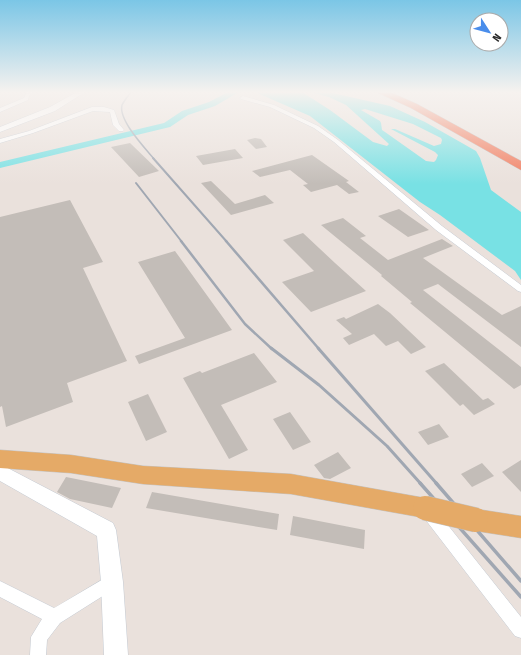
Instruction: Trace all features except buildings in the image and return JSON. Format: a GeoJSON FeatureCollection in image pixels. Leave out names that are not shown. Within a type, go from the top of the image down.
{"type":"FeatureCollection","features":[{"type":"Feature","properties":{"kind":"highway"},"geometry":{"type":"LineString","coordinates":[[444,123],[521,166]]}},
{"type":"Feature","properties":{"kind":"main road"},"geometry":{"type":"LineString","coordinates":[[0,130],[19,123]]}},
{"type":"Feature","properties":{"kind":"main road"},"geometry":{"type":"LineString","coordinates":[[0,459],[71,464],[143,475],[292,484],[425,508],[476,520],[521,527]]}},
{"type":"Feature","properties":{"kind":"main road"},"geometry":{"type":"LineString","coordinates":[[0,472],[106,530],[112,582],[116,655]]}},
{"type":"Feature","properties":{"kind":"street"},"geometry":{"type":"LineString","coordinates":[[0,141],[32,132],[57,123]]}},
{"type":"Feature","properties":{"kind":"street"},"geometry":{"type":"LineString","coordinates":[[115,123],[121,130]]}},
{"type":"Feature","properties":{"kind":"street"},"geometry":{"type":"LineString","coordinates":[[307,123],[336,141],[440,228],[521,289]]}},
{"type":"Feature","properties":{"kind":"street"},"geometry":{"type":"LineString","coordinates":[[425,508],[521,630]]}},
{"type":"Feature","properties":{"kind":"street"},"geometry":{"type":"LineString","coordinates":[[38,655],[39,637],[54,617],[112,582]]}},
{"type":"Feature","properties":{"kind":"street"},"geometry":{"type":"LineString","coordinates":[[0,589],[54,617]]}},
{"type":"Feature","properties":{"kind":"water"},"geometry":{"type":"Polygon","coordinates":[[[318,123],[347,123],[373,142],[387,146],[389,144],[365,123],[381,123],[382,130],[426,161],[434,162],[438,155],[435,152],[391,129],[395,129],[434,146],[441,144],[441,138],[408,123],[426,123],[476,151],[480,158],[491,190],[521,212],[521,280],[515,271],[440,215],[420,202],[318,123]]]}},
{"type":"Feature","properties":{"kind":"waterway"},"geometry":{"type":"LineString","coordinates":[[0,165],[167,125],[171,123]]}},
{"type":"Feature","properties":{"kind":"railway"},"geometry":{"type":"LineString","coordinates":[[126,123],[133,134],[154,159]]}},
{"type":"Feature","properties":{"kind":"railway"},"geometry":{"type":"LineString","coordinates":[[153,158],[227,242]]}},
{"type":"Feature","properties":{"kind":"railway"},"geometry":{"type":"LineString","coordinates":[[136,183],[182,242]]}},
{"type":"Feature","properties":{"kind":"railway"},"geometry":{"type":"LineString","coordinates":[[181,241],[245,324],[272,349]]}},
{"type":"Feature","properties":{"kind":"railway"},"geometry":{"type":"LineString","coordinates":[[226,241],[319,349]]}},
{"type":"Feature","properties":{"kind":"railway"},"geometry":{"type":"LineString","coordinates":[[271,348],[319,385],[387,446],[421,484]]}},
{"type":"Feature","properties":{"kind":"railway"},"geometry":{"type":"LineString","coordinates":[[318,348],[437,484]]}},
{"type":"Feature","properties":{"kind":"railway"},"geometry":{"type":"LineString","coordinates":[[420,483],[521,597]]}},
{"type":"Feature","properties":{"kind":"railway"},"geometry":{"type":"LineString","coordinates":[[436,483],[521,581]]}}]}
